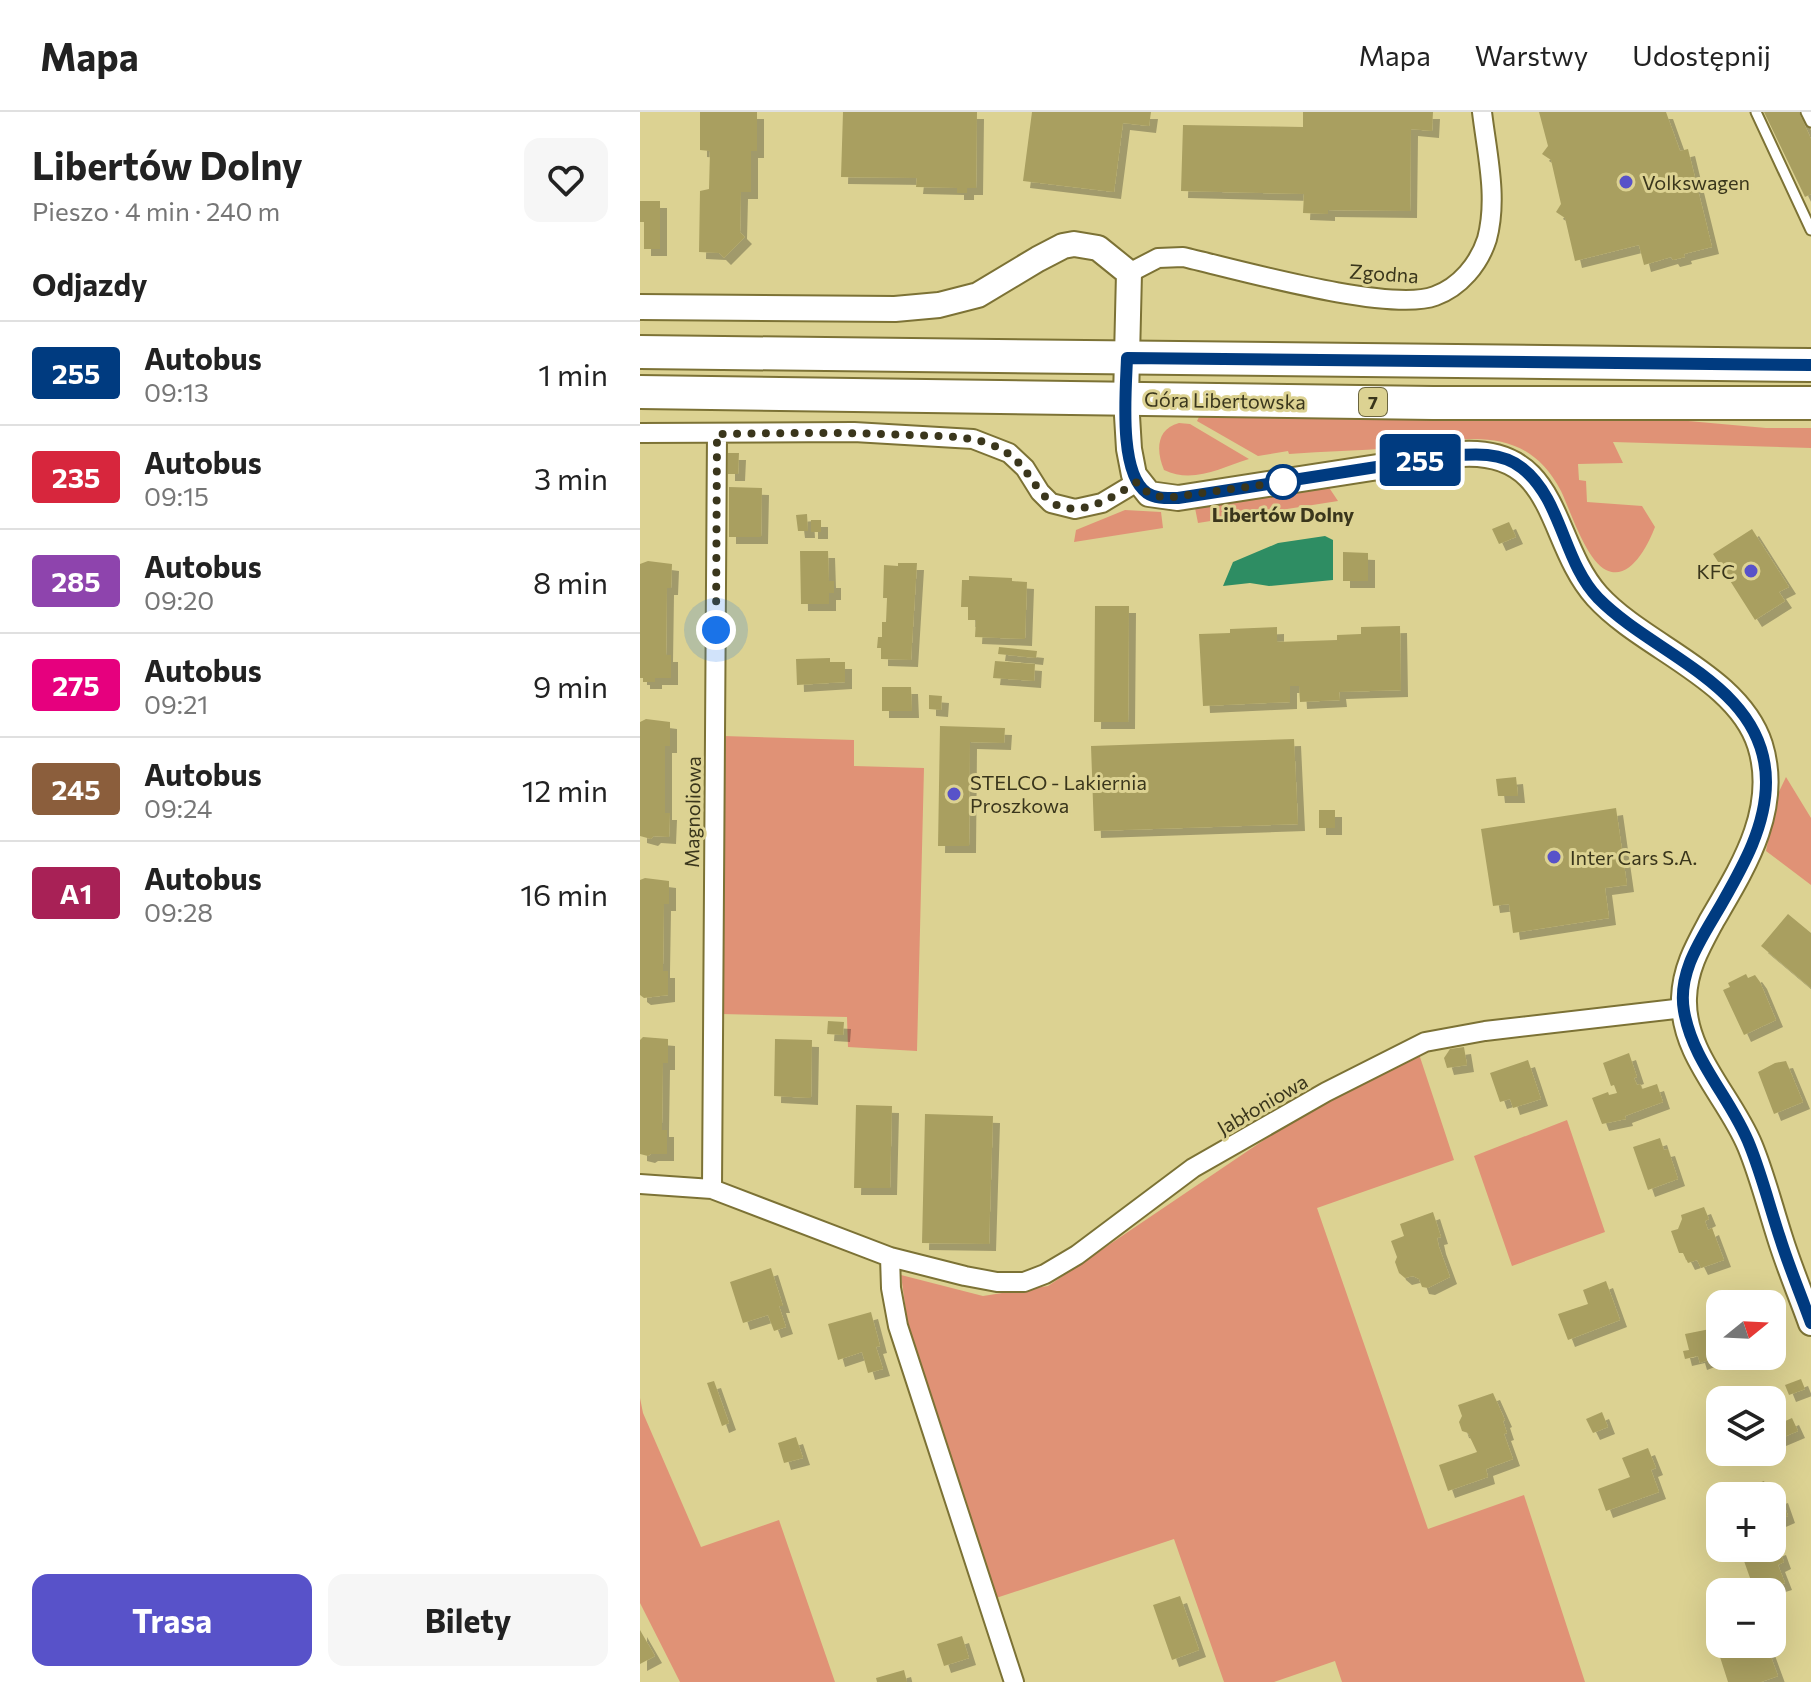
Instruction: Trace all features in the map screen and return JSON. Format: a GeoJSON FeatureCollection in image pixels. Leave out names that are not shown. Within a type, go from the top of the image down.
{"type":"FeatureCollection","features":[{"type":"Feature","properties":{"kind":"highway","name":"Góra Libertowska"},"geometry":{"type":"LineString","coordinates":[[640,352],[1809,365]]}},
{"type":"Feature","properties":{"kind":"highway","name":"Góra Libertowska"},"geometry":{"type":"LineString","coordinates":[[640,392],[1126,399],[1811,403]]}},
{"type":"Feature","properties":{"kind":"street","name":"Zgodna"},"geometry":{"type":"LineString","coordinates":[[1129,273],[1158,258],[1183,257],[1362,296],[1404,300],[1434,297],[1458,284],[1476,263],[1486,240],[1492,188],[1482,112]]}},
{"type":"Feature","properties":{"kind":"street"},"geometry":{"type":"LineString","coordinates":[[640,307],[895,309],[939,305],[978,295],[1063,246],[1074,244],[1098,248],[1129,273],[1126,399],[1130,459],[1137,482],[1149,494],[1178,498],[1437,457],[1477,454],[1512,461],[1531,476],[1598,598],[1720,689],[1751,724],[1760,744],[1766,781],[1761,823],[1728,892],[1690,960],[1684,1008],[1689,1034],[1699,1057],[1750,1145],[1811,1323]]}},
{"type":"Feature","properties":{"kind":"street"},"geometry":{"type":"LineString","coordinates":[[640,433],[854,432],[973,439],[1009,453],[1025,468],[1051,503],[1075,509],[1102,503],[1137,482]]}},
{"type":"Feature","properties":{"kind":"street","name":"Magnoliowa"},"geometry":{"type":"LineString","coordinates":[[712,1189],[717,434]]}},
{"type":"Feature","properties":{"kind":"street","name":"Jabłoniowa"},"geometry":{"type":"LineString","coordinates":[[640,1184],[712,1189],[890,1257],[997,1282],[1024,1282],[1045,1274],[1077,1255],[1193,1168],[1326,1092],[1425,1042],[1485,1031],[1684,1008]]}},
{"type":"Feature","properties":{"kind":"street"},"geometry":{"type":"LineString","coordinates":[[890,1257],[891,1288],[898,1326],[1014,1682]]}},
{"type":"Feature","properties":{"kind":"lane"},"geometry":{"type":"LineString","coordinates":[[1756,112],[1811,230]]}},
{"type":"Feature","properties":{"kind":"lane"},"geometry":{"type":"LineString","coordinates":[[1806,112],[1811,122]]}},
{"type":"Feature","properties":{"kind":"shaded area"},"geometry":{"type":"Polygon","coordinates":[[[1199,417],[1644,417],[1766,428],[1811,428],[1811,448],[1613,442],[1623,463],[1578,464],[1579,480],[1586,481],[1587,502],[1642,506],[1655,527],[1637,560],[1623,571],[1615,572],[1606,570],[1592,556],[1561,491],[1546,468],[1528,453],[1509,444],[1465,439],[1393,448],[1289,454],[1288,451],[1258,456],[1197,421],[1199,417]]]}},
{"type":"Feature","properties":{"kind":"shaded area"},"geometry":{"type":"Polygon","coordinates":[[[1179,423],[1190,424],[1249,459],[1196,475],[1164,470],[1159,448],[1162,435],[1179,423]]]}},
{"type":"Feature","properties":{"kind":"shaded area"},"geometry":{"type":"Polygon","coordinates":[[[1328,486],[1338,501],[1198,523],[1195,508],[1328,486]]]}},
{"type":"Feature","properties":{"kind":"shaded area"},"geometry":{"type":"Polygon","coordinates":[[[1125,510],[1161,512],[1163,528],[1074,542],[1076,530],[1125,510]]]}},
{"type":"Feature","properties":{"kind":"shaded area"},"geometry":{"type":"Polygon","coordinates":[[[1325,536],[1333,540],[1333,580],[1269,586],[1250,583],[1223,586],[1233,562],[1278,543],[1325,536]]]}},
{"type":"Feature","properties":{"kind":"shaded area"},"geometry":{"type":"Polygon","coordinates":[[[723,736],[854,740],[854,766],[924,768],[917,1051],[848,1047],[847,1017],[721,1014],[723,736]]]}},
{"type":"Feature","properties":{"kind":"shaded area"},"geometry":{"type":"Polygon","coordinates":[[[1786,777],[1811,818],[1811,885],[1766,851],[1776,798],[1786,777]]]}},
{"type":"Feature","properties":{"kind":"shaded area"},"geometry":{"type":"Polygon","coordinates":[[[1419,1054],[1454,1160],[1317,1208],[1428,1529],[1524,1495],[1585,1682],[1342,1682],[1335,1661],[1274,1682],[1224,1682],[1174,1539],[993,1599],[909,1334],[901,1275],[983,1296],[1048,1286],[1286,1125],[1419,1054]]]}},
{"type":"Feature","properties":{"kind":"shaded area"},"geometry":{"type":"Polygon","coordinates":[[[1567,1120],[1605,1232],[1512,1266],[1474,1156],[1567,1120]]]}},
{"type":"Feature","properties":{"kind":"shaded area"},"geometry":{"type":"Polygon","coordinates":[[[640,1398],[643,1413],[701,1547],[779,1520],[835,1682],[680,1682],[640,1603],[640,1398]]]}},
{"type":"Feature","properties":{"kind":"building"},"geometry":{"type":"Polygon","coordinates":[[[700,112],[757,112],[757,151],[751,151],[751,192],[741,192],[740,232],[745,237],[724,258],[719,253],[699,252],[700,191],[709,189],[710,151],[700,150],[700,112]]]}},
{"type":"Feature","properties":{"kind":"building"},"geometry":{"type":"Polygon","coordinates":[[[843,112],[977,112],[976,188],[967,188],[967,193],[957,193],[957,188],[916,187],[917,178],[841,177],[843,112]]]}},
{"type":"Feature","properties":{"kind":"building"},"geometry":{"type":"Polygon","coordinates":[[[1032,112],[1151,112],[1149,126],[1123,123],[1114,192],[1023,181],[1032,112]]]}},
{"type":"Feature","properties":{"kind":"building"},"geometry":{"type":"Polygon","coordinates":[[[1303,112],[1433,112],[1432,131],[1411,129],[1410,211],[1328,210],[1328,214],[1303,213],[1304,194],[1181,191],[1183,125],[1303,127],[1303,112]]]}},
{"type":"Feature","properties":{"kind":"building","name":"Volkswagen"},"geometry":{"type":"Polygon","coordinates":[[[1539,112],[1666,112],[1680,151],[1688,149],[1712,247],[1684,254],[1685,257],[1673,260],[1671,257],[1644,265],[1639,245],[1575,261],[1565,218],[1556,212],[1561,204],[1551,160],[1542,154],[1548,146],[1539,112]]]}},
{"type":"Feature","properties":{"kind":"building"},"geometry":{"type":"Polygon","coordinates":[[[1764,112],[1799,112],[1811,139],[1811,194],[1805,197],[1764,112]]]}},
{"type":"Feature","properties":{"kind":"building"},"geometry":{"type":"Polygon","coordinates":[[[640,201],[660,201],[660,249],[644,249],[640,201]]]}},
{"type":"Feature","properties":{"kind":"building"},"geometry":{"type":"Polygon","coordinates":[[[728,453],[739,453],[738,474],[728,474],[728,453]]]}},
{"type":"Feature","properties":{"kind":"building"},"geometry":{"type":"Polygon","coordinates":[[[729,487],[762,488],[761,537],[729,537],[729,487]]]}},
{"type":"Feature","properties":{"kind":"building"},"geometry":{"type":"Polygon","coordinates":[[[807,514],[808,531],[798,531],[796,515],[807,514]]]}},
{"type":"Feature","properties":{"kind":"building"},"geometry":{"type":"Polygon","coordinates":[[[811,520],[821,520],[821,532],[811,532],[811,520]]]}},
{"type":"Feature","properties":{"kind":"building"},"geometry":{"type":"Polygon","coordinates":[[[1509,522],[1516,537],[1499,544],[1492,529],[1509,522]]]}},
{"type":"Feature","properties":{"kind":"building","name":"KFC"},"geometry":{"type":"Polygon","coordinates":[[[1752,529],[1789,587],[1779,592],[1785,601],[1755,620],[1713,554],[1752,529]]]}},
{"type":"Feature","properties":{"kind":"building"},"geometry":{"type":"Polygon","coordinates":[[[800,551],[828,551],[829,581],[834,581],[834,593],[829,593],[829,604],[801,604],[800,551]]]}},
{"type":"Feature","properties":{"kind":"building"},"geometry":{"type":"Polygon","coordinates":[[[1343,552],[1368,553],[1368,581],[1343,581],[1343,552]]]}},
{"type":"Feature","properties":{"kind":"building"},"geometry":{"type":"Polygon","coordinates":[[[648,561],[672,564],[671,588],[667,588],[666,655],[671,655],[671,678],[655,678],[655,682],[643,682],[640,678],[640,564],[648,561]]]}},
{"type":"Feature","properties":{"kind":"building"},"geometry":{"type":"Polygon","coordinates":[[[898,563],[917,563],[911,660],[881,659],[881,648],[877,648],[878,637],[882,637],[882,622],[886,622],[884,565],[898,566],[898,563]]]}},
{"type":"Feature","properties":{"kind":"building"},"geometry":{"type":"Polygon","coordinates":[[[969,576],[1012,578],[1012,581],[1027,582],[1025,639],[975,637],[976,620],[968,620],[968,607],[961,607],[962,580],[969,580],[969,576]]]}},
{"type":"Feature","properties":{"kind":"building"},"geometry":{"type":"Polygon","coordinates":[[[1095,606],[1129,606],[1128,722],[1094,722],[1095,606]]]}},
{"type":"Feature","properties":{"kind":"building"},"geometry":{"type":"Polygon","coordinates":[[[1400,626],[1401,690],[1339,692],[1340,700],[1300,702],[1299,686],[1290,686],[1290,702],[1203,706],[1199,634],[1277,627],[1277,642],[1337,640],[1337,635],[1361,634],[1361,627],[1400,626]]]}},
{"type":"Feature","properties":{"kind":"building"},"geometry":{"type":"Polygon","coordinates":[[[999,647],[1037,651],[1036,658],[998,654],[999,647]]]}},
{"type":"Feature","properties":{"kind":"building"},"geometry":{"type":"Polygon","coordinates":[[[830,658],[830,662],[845,662],[845,682],[797,685],[796,659],[830,658]]]}},
{"type":"Feature","properties":{"kind":"building"},"geometry":{"type":"Polygon","coordinates":[[[995,661],[1035,664],[1034,681],[993,678],[995,661]]]}},
{"type":"Feature","properties":{"kind":"building"},"geometry":{"type":"Polygon","coordinates":[[[882,687],[911,687],[912,711],[882,711],[882,687]]]}},
{"type":"Feature","properties":{"kind":"building"},"geometry":{"type":"Polygon","coordinates":[[[929,695],[942,696],[941,710],[929,709],[929,695]]]}},
{"type":"Feature","properties":{"kind":"building"},"geometry":{"type":"Polygon","coordinates":[[[646,719],[670,722],[670,746],[665,746],[665,813],[670,813],[669,837],[654,836],[651,839],[640,836],[640,722],[646,719]]]}},
{"type":"Feature","properties":{"kind":"building","name":"STELCO - Lakiernia Proszkowa"},"geometry":{"type":"Polygon","coordinates":[[[940,726],[1005,728],[1004,743],[970,742],[969,846],[938,846],[940,726]]]}},
{"type":"Feature","properties":{"kind":"building"},"geometry":{"type":"Polygon","coordinates":[[[1294,739],[1298,824],[1094,831],[1091,746],[1294,739]]]}},
{"type":"Feature","properties":{"kind":"building"},"geometry":{"type":"Polygon","coordinates":[[[1516,777],[1518,796],[1498,796],[1496,779],[1516,777]]]}},
{"type":"Feature","properties":{"kind":"building","name":"Inter Cars S.A."},"geometry":{"type":"Polygon","coordinates":[[[1616,808],[1627,885],[1605,888],[1609,918],[1513,933],[1509,904],[1493,906],[1481,829],[1616,808]]]}},
{"type":"Feature","properties":{"kind":"building"},"geometry":{"type":"Polygon","coordinates":[[[1319,810],[1335,810],[1335,828],[1319,828],[1319,810]]]}},
{"type":"Feature","properties":{"kind":"building"},"geometry":{"type":"Polygon","coordinates":[[[640,880],[669,881],[669,904],[664,904],[663,965],[663,971],[668,971],[668,995],[644,998],[640,995],[640,880]]]}},
{"type":"Feature","properties":{"kind":"building"},"geometry":{"type":"Polygon","coordinates":[[[1788,914],[1811,933],[1811,988],[1761,946],[1788,914]]]}},
{"type":"Feature","properties":{"kind":"building"},"geometry":{"type":"Polygon","coordinates":[[[1746,974],[1748,978],[1755,975],[1760,982],[1776,1020],[1744,1035],[1723,990],[1730,987],[1728,983],[1746,974]]]}},
{"type":"Feature","properties":{"kind":"building"},"geometry":{"type":"Polygon","coordinates":[[[828,1021],[844,1022],[843,1035],[827,1034],[828,1021]]]}},
{"type":"Feature","properties":{"kind":"building"},"geometry":{"type":"Polygon","coordinates":[[[643,1037],[668,1039],[668,1063],[663,1063],[662,1124],[662,1130],[667,1130],[667,1154],[640,1154],[640,1040],[643,1037]]]}},
{"type":"Feature","properties":{"kind":"building"},"geometry":{"type":"Polygon","coordinates":[[[775,1039],[812,1040],[811,1098],[774,1096],[775,1039]]]}},
{"type":"Feature","properties":{"kind":"building"},"geometry":{"type":"Polygon","coordinates":[[[1464,1047],[1467,1065],[1447,1068],[1444,1058],[1450,1049],[1464,1047]]]}},
{"type":"Feature","properties":{"kind":"building"},"geometry":{"type":"Polygon","coordinates":[[[1629,1053],[1637,1085],[1640,1084],[1642,1089],[1657,1084],[1663,1102],[1625,1116],[1626,1119],[1602,1124],[1592,1098],[1608,1092],[1609,1095],[1617,1093],[1614,1085],[1611,1086],[1603,1063],[1629,1053]]]}},
{"type":"Feature","properties":{"kind":"building"},"geometry":{"type":"Polygon","coordinates":[[[1528,1060],[1541,1099],[1513,1108],[1510,1099],[1500,1102],[1490,1073],[1528,1060]]]}},
{"type":"Feature","properties":{"kind":"building"},"geometry":{"type":"Polygon","coordinates":[[[1786,1061],[1803,1102],[1774,1114],[1758,1072],[1786,1061]]]}},
{"type":"Feature","properties":{"kind":"building"},"geometry":{"type":"Polygon","coordinates":[[[856,1105],[892,1106],[890,1188],[854,1188],[856,1105]]]}},
{"type":"Feature","properties":{"kind":"building"},"geometry":{"type":"Polygon","coordinates":[[[925,1114],[993,1116],[989,1244],[922,1243],[925,1114]]]}},
{"type":"Feature","properties":{"kind":"building"},"geometry":{"type":"Polygon","coordinates":[[[1660,1138],[1664,1150],[1668,1149],[1678,1179],[1648,1190],[1633,1147],[1660,1138]]]}},
{"type":"Feature","properties":{"kind":"building"},"geometry":{"type":"Polygon","coordinates":[[[1704,1207],[1709,1219],[1705,1221],[1708,1230],[1712,1228],[1724,1260],[1701,1268],[1697,1260],[1688,1263],[1683,1253],[1679,1253],[1671,1231],[1678,1229],[1681,1215],[1704,1207]]]}},
{"type":"Feature","properties":{"kind":"building"},"geometry":{"type":"Polygon","coordinates":[[[1433,1212],[1441,1237],[1437,1238],[1439,1247],[1450,1277],[1428,1288],[1422,1287],[1419,1279],[1413,1276],[1405,1278],[1399,1273],[1391,1241],[1404,1236],[1400,1224],[1433,1212]]]}},
{"type":"Feature","properties":{"kind":"building"},"geometry":{"type":"Polygon","coordinates":[[[771,1268],[786,1327],[774,1331],[768,1315],[743,1323],[730,1282],[771,1268]]]}},
{"type":"Feature","properties":{"kind":"building"},"geometry":{"type":"Polygon","coordinates":[[[1606,1281],[1620,1320],[1568,1340],[1558,1314],[1588,1304],[1583,1290],[1606,1281]]]}},
{"type":"Feature","properties":{"kind":"building"},"geometry":{"type":"Polygon","coordinates":[[[871,1312],[883,1369],[868,1373],[862,1352],[838,1360],[828,1324],[871,1312]]]}},
{"type":"Feature","properties":{"kind":"building"},"geometry":{"type":"Polygon","coordinates":[[[1706,1330],[1706,1361],[1700,1363],[1698,1356],[1685,1359],[1683,1351],[1689,1350],[1685,1334],[1706,1330]]]}},
{"type":"Feature","properties":{"kind":"building"},"geometry":{"type":"Polygon","coordinates":[[[1801,1379],[1805,1389],[1789,1395],[1785,1385],[1801,1379]]]}},
{"type":"Feature","properties":{"kind":"building"},"geometry":{"type":"Polygon","coordinates":[[[714,1381],[729,1423],[722,1426],[707,1383],[714,1381]]]}},
{"type":"Feature","properties":{"kind":"building"},"geometry":{"type":"Polygon","coordinates":[[[1493,1393],[1505,1420],[1507,1433],[1504,1434],[1513,1459],[1486,1469],[1488,1477],[1448,1491],[1439,1465],[1477,1452],[1468,1433],[1462,1431],[1458,1405],[1493,1393]]]}},
{"type":"Feature","properties":{"kind":"building"},"geometry":{"type":"Polygon","coordinates":[[[1602,1412],[1608,1427],[1593,1433],[1586,1419],[1602,1412]]]}},
{"type":"Feature","properties":{"kind":"building"},"geometry":{"type":"Polygon","coordinates":[[[1792,1418],[1798,1431],[1786,1436],[1786,1421],[1792,1418]]]}},
{"type":"Feature","properties":{"kind":"building"},"geometry":{"type":"Polygon","coordinates":[[[796,1437],[803,1458],[784,1463],[778,1443],[796,1437]]]}},
{"type":"Feature","properties":{"kind":"building"},"geometry":{"type":"Polygon","coordinates":[[[1648,1448],[1656,1468],[1651,1470],[1659,1492],[1606,1511],[1598,1489],[1630,1477],[1622,1458],[1648,1448]]]}},
{"type":"Feature","properties":{"kind":"building"},"geometry":{"type":"Polygon","coordinates":[[[1744,1562],[1784,1562],[1778,1565],[1783,1578],[1750,1578],[1744,1562]]]}},
{"type":"Feature","properties":{"kind":"building"},"geometry":{"type":"Polygon","coordinates":[[[1180,1596],[1199,1650],[1172,1660],[1153,1605],[1180,1596]]]}},
{"type":"Feature","properties":{"kind":"building"},"geometry":{"type":"Polygon","coordinates":[[[640,1630],[655,1656],[640,1664],[640,1630]]]}},
{"type":"Feature","properties":{"kind":"building"},"geometry":{"type":"Polygon","coordinates":[[[962,1636],[969,1658],[944,1666],[937,1644],[962,1636]]]}},
{"type":"Feature","properties":{"kind":"building"},"geometry":{"type":"Polygon","coordinates":[[[1720,1658],[1771,1658],[1778,1676],[1761,1682],[1728,1682],[1720,1658]]]}},
{"type":"Feature","properties":{"kind":"building"},"geometry":{"type":"Polygon","coordinates":[[[904,1670],[907,1682],[877,1682],[876,1678],[904,1670]]]}},
{"type":"Feature","properties":{"kind":"bus line","name":"255"},"geometry":{"type":"LineString","coordinates":[[1811,365],[1127,358],[1126,412],[1131,467],[1143,490],[1156,497],[1178,498],[1447,456],[1490,455],[1512,461],[1522,467],[1541,489],[1580,570],[1598,598],[1720,689],[1751,724],[1760,744],[1766,781],[1761,823],[1745,860],[1690,960],[1684,1008],[1689,1034],[1699,1057],[1750,1145],[1811,1323]]}},
{"type":"Feature","properties":{"kind":"place","name":"Volkswagen"},"geometry":{"type":"Point","coordinates":[1626,182]}},
{"type":"Feature","properties":{"kind":"place","name":"Libertów Dolny"},"geometry":{"type":"Point","coordinates":[1283,482]}},
{"type":"Feature","properties":{"kind":"place","name":"KFC"},"geometry":{"type":"Point","coordinates":[1751,571]}},
{"type":"Feature","properties":{"kind":"place","name":"STELCO - Lakiernia Proszkowa"},"geometry":{"type":"Point","coordinates":[954,794]}},
{"type":"Feature","properties":{"kind":"place","name":"Inter Cars S.A."},"geometry":{"type":"Point","coordinates":[1554,857]}},
{"type":"Feature","properties":{"kind":"route"},"geometry":{"type":"LineString","coordinates":[[716,630],[717,434],[854,432],[973,439],[1009,453],[1025,468],[1051,503],[1075,509],[1102,503],[1137,482],[1149,494],[1166,498],[1283,482]]}}]}
